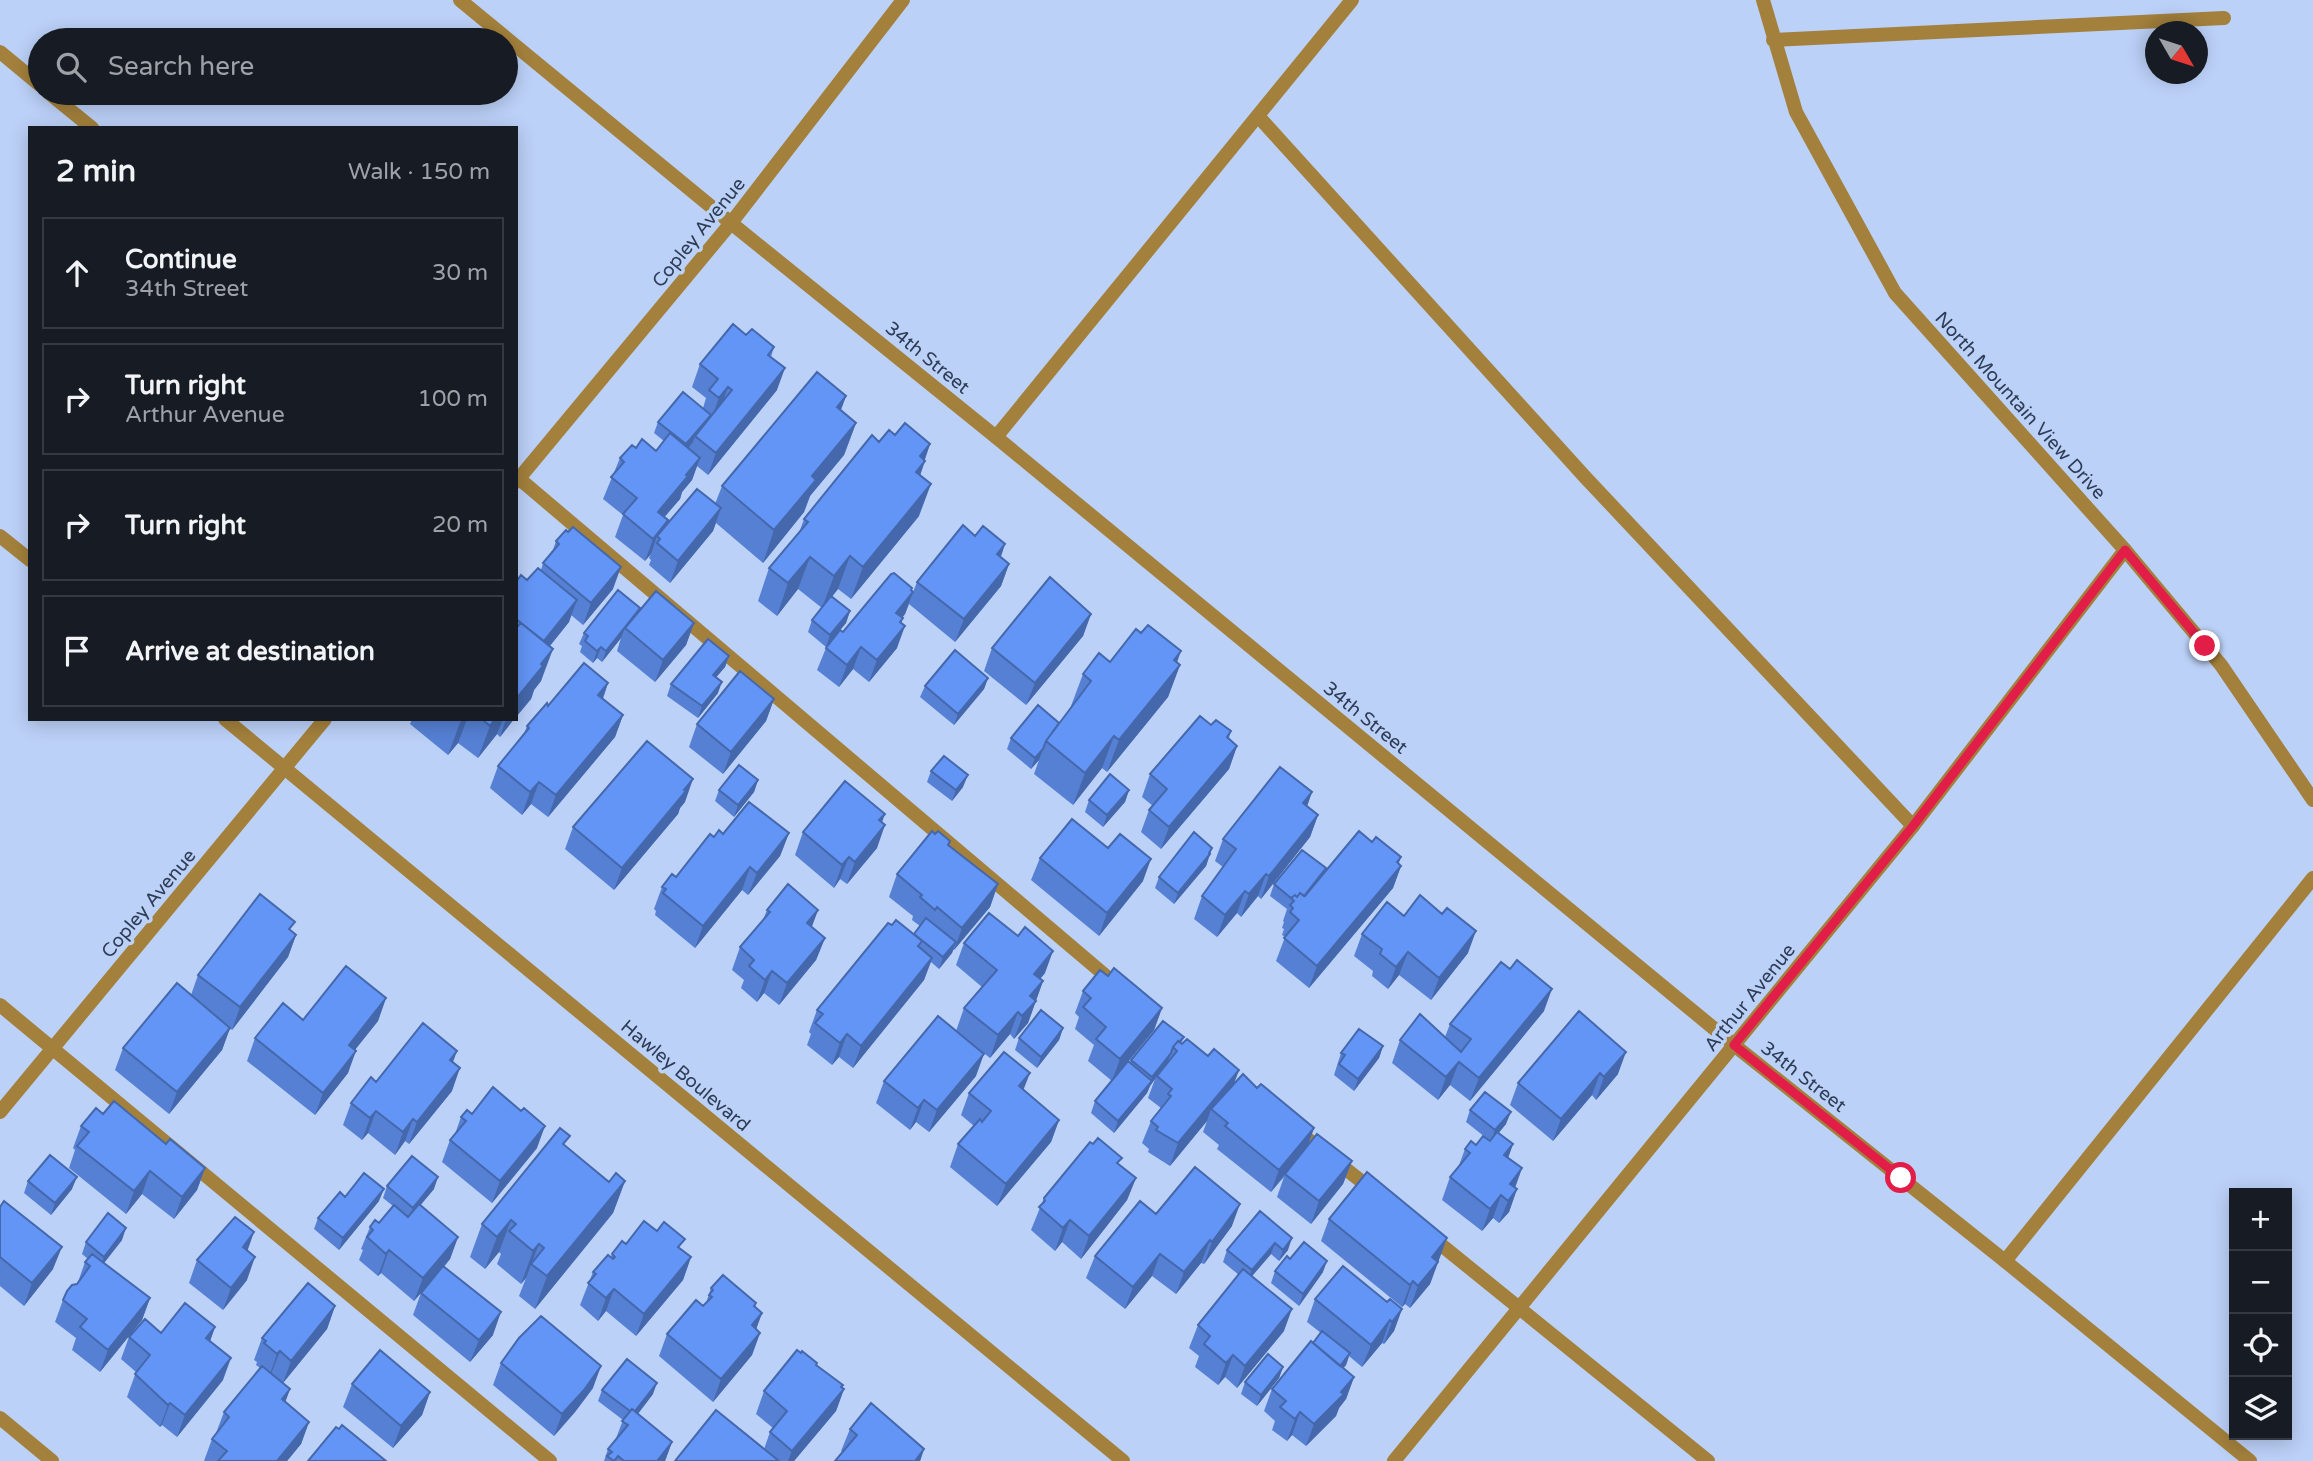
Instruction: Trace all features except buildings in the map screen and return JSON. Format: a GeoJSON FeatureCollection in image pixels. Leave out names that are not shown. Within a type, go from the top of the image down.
{"type":"FeatureCollection","features":[{"type":"Feature","properties":{"kind":"street","name":"34th Street"},"geometry":{"type":"LineString","coordinates":[[460,0],[494,28]]}},
{"type":"Feature","properties":{"kind":"street","name":"Copley Avenue"},"geometry":{"type":"LineString","coordinates":[[518,478],[731,223],[903,0]]}},
{"type":"Feature","properties":{"kind":"street"},"geometry":{"type":"LineString","coordinates":[[996,437],[1352,0]]}},
{"type":"Feature","properties":{"kind":"street","name":"North Mountain View Drive"},"geometry":{"type":"LineString","coordinates":[[1763,0],[1796,112],[1895,293],[2125,550],[2221,665],[2313,800]]}},
{"type":"Feature","properties":{"kind":"street"},"geometry":{"type":"LineString","coordinates":[[1773,40],[2224,18]]}},
{"type":"Feature","properties":{"kind":"street","name":"34th Street"},"geometry":{"type":"LineString","coordinates":[[518,48],[996,437],[1734,1045],[2250,1461]]}},
{"type":"Feature","properties":{"kind":"street"},"geometry":{"type":"LineString","coordinates":[[0,52],[28,75]]}},
{"type":"Feature","properties":{"kind":"street"},"geometry":{"type":"LineString","coordinates":[[64,105],[90,126]]}},
{"type":"Feature","properties":{"kind":"street"},"geometry":{"type":"LineString","coordinates":[[1258,116],[1585,477],[1913,826]]}},
{"type":"Feature","properties":{"kind":"street"},"geometry":{"type":"LineString","coordinates":[[518,480],[1119,988]]}},
{"type":"Feature","properties":{"kind":"street"},"geometry":{"type":"LineString","coordinates":[[0,536],[28,558]]}},
{"type":"Feature","properties":{"kind":"street","name":"Arthur Avenue"},"geometry":{"type":"LineString","coordinates":[[1394,1461],[1913,826],[2125,550]]}},
{"type":"Feature","properties":{"kind":"street","name":"Hawley Boulevard"},"geometry":{"type":"LineString","coordinates":[[227,721],[1123,1461]]}},
{"type":"Feature","properties":{"kind":"street","name":"Copley Avenue"},"geometry":{"type":"LineString","coordinates":[[0,1112],[323,721]]}},
{"type":"Feature","properties":{"kind":"street"},"geometry":{"type":"LineString","coordinates":[[2005,1261],[2313,878]]}},
{"type":"Feature","properties":{"kind":"street"},"geometry":{"type":"LineString","coordinates":[[0,1005],[550,1461]]}},
{"type":"Feature","properties":{"kind":"street"},"geometry":{"type":"LineString","coordinates":[[1281,1117],[1389,1203]]}},
{"type":"Feature","properties":{"kind":"street"},"geometry":{"type":"LineString","coordinates":[[1422,1229],[1708,1461]]}},
{"type":"Feature","properties":{"kind":"street"},"geometry":{"type":"LineString","coordinates":[[0,1418],[52,1461]]}},
{"type":"Feature","properties":{"kind":"route"},"geometry":{"type":"LineString","coordinates":[[1901,1178],[1734,1045],[1913,826],[2125,550],[2205,646]]}}]}
